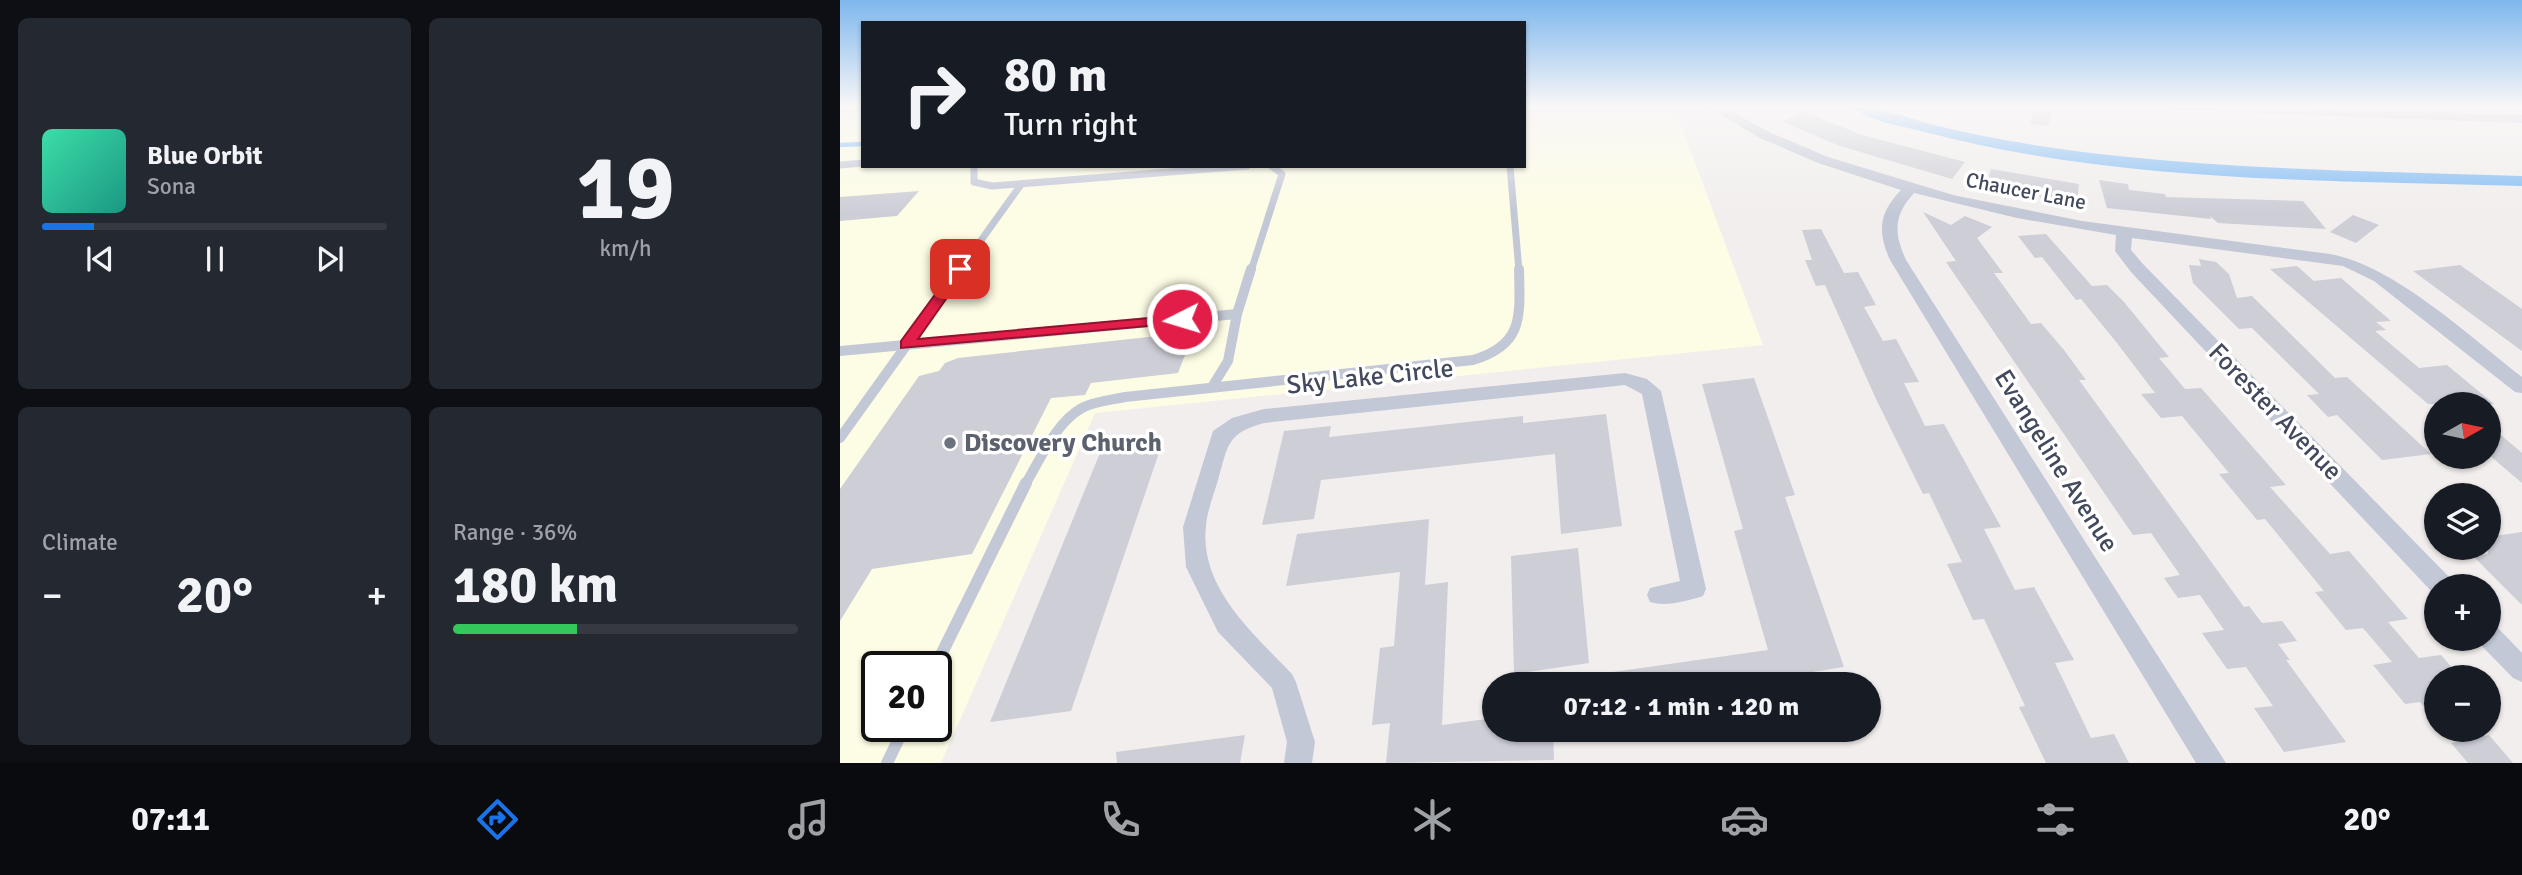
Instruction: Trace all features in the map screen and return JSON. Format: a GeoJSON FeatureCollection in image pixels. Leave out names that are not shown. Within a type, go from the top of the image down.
{"type":"FeatureCollection","features":[{"type":"Feature","properties":{"kind":"street","name":"Chaucer Lane"},"geometry":{"type":"LineString","coordinates":[[1783,142],[1806,153],[1912,187],[2007,211],[2124,231],[2348,261],[2380,277],[2522,387]]}},
{"type":"Feature","properties":{"kind":"street","name":"Evangeline Avenue"},"geometry":{"type":"LineString","coordinates":[[1912,187],[1888,216],[1887,237],[1898,260],[2212,763]]}},
{"type":"Feature","properties":{"kind":"street","name":"Forester Avenue"},"geometry":{"type":"LineString","coordinates":[[2124,231],[2123,251],[2137,268],[2430,574]]}},
{"type":"Feature","properties":{"kind":"street","name":"Sky Lake Circle"},"geometry":{"type":"LineString","coordinates":[[1298,763],[1301,742],[1283,682],[1227,624],[1198,567],[1194,527],[1220,436],[1239,423],[1264,416],[1611,380],[1625,379],[1640,383],[1651,391],[1694,589],[1659,594]]}},
{"type":"Feature","properties":{"kind":"street"},"geometry":{"type":"LineString","coordinates":[[2501,648],[2522,670]]}},
{"type":"Feature","properties":{"kind":"lane"},"geometry":{"type":"LineString","coordinates":[[840,165],[861,163]]}},
{"type":"Feature","properties":{"kind":"lane"},"geometry":{"type":"LineString","coordinates":[[974,168],[974,181],[992,186],[1020,186],[1224,168]]}},
{"type":"Feature","properties":{"kind":"lane"},"geometry":{"type":"LineString","coordinates":[[1212,387],[1228,361],[1237,314],[1282,174],[1278,168]]}},
{"type":"Feature","properties":{"kind":"lane"},"geometry":{"type":"LineString","coordinates":[[943,651],[1033,472],[1064,422],[1078,410],[1099,402],[1212,387],[1473,360],[1494,354],[1508,343],[1515,332],[1520,301],[1510,168]]}},
{"type":"Feature","properties":{"kind":"lane"},"geometry":{"type":"LineString","coordinates":[[840,438],[1020,186]]}},
{"type":"Feature","properties":{"kind":"lane"},"geometry":{"type":"LineString","coordinates":[[840,351],[1237,314]]}},
{"type":"Feature","properties":{"kind":"lane"},"geometry":{"type":"LineString","coordinates":[[887,763],[897,742]]}},
{"type":"Feature","properties":{"kind":"shaded area"},"geometry":{"type":"Polygon","coordinates":[[[840,142],[861,142],[861,168],[1526,168],[1526,142],[1687,142],[1763,345],[1095,413],[952,738],[952,651],[861,651],[861,742],[950,742],[941,763],[840,763],[840,142]]]}},
{"type":"Feature","properties":{"kind":"building"},"geometry":{"type":"Polygon","coordinates":[[[1830,142],[1887,142],[1965,162],[1952,179],[1830,142]]]}},
{"type":"Feature","properties":{"kind":"building"},"geometry":{"type":"Polygon","coordinates":[[[1991,169],[2079,184],[2077,203],[1986,187],[1991,169]]]}},
{"type":"Feature","properties":{"kind":"building"},"geometry":{"type":"Polygon","coordinates":[[[2099,180],[2128,184],[2129,190],[2165,194],[2166,197],[2303,201],[2326,229],[2218,223],[2210,216],[2211,219],[2107,208],[2099,180]]]}},
{"type":"Feature","properties":{"kind":"building"},"geometry":{"type":"Polygon","coordinates":[[[919,191],[897,216],[840,221],[840,197],[919,191]]]}},
{"type":"Feature","properties":{"kind":"building"},"geometry":{"type":"Polygon","coordinates":[[[1923,212],[1951,225],[1965,216],[1992,227],[1977,238],[2003,273],[1994,273],[2031,324],[2041,323],[2064,350],[2086,380],[2079,380],[2244,607],[2249,606],[2262,623],[2282,621],[2297,641],[2278,644],[2290,660],[2286,660],[2346,742],[2284,752],[2254,708],[2273,706],[2246,667],[2227,669],[2202,633],[2224,630],[2200,595],[2178,598],[2164,578],[2180,575],[2151,533],[2133,535],[1946,262],[1956,261],[1923,212]]]}},
{"type":"Feature","properties":{"kind":"building"},"geometry":{"type":"Polygon","coordinates":[[[2353,215],[2379,225],[2356,243],[2330,232],[2353,215]]]}},
{"type":"Feature","properties":{"kind":"building"},"geometry":{"type":"Polygon","coordinates":[[[1821,229],[1844,273],[1858,272],[1876,305],[1864,307],[1883,341],[1896,339],[1919,382],[1904,383],[1925,426],[1944,424],[2001,527],[1984,529],[2015,590],[2034,587],[2074,660],[2055,663],[2091,738],[2114,734],[2129,763],[2046,763],[2019,707],[2025,706],[1984,619],[1973,620],[1947,564],[1962,562],[1929,493],[1923,494],[1876,399],[1825,285],[1816,286],[1805,260],[1812,260],[1802,230],[1821,229]]]}},
{"type":"Feature","properties":{"kind":"building"},"geometry":{"type":"Polygon","coordinates":[[[2046,234],[2092,286],[2107,285],[2169,357],[2159,358],[2185,389],[2201,388],[2286,485],[2270,487],[2330,554],[2349,551],[2408,619],[2388,622],[2419,658],[2441,655],[2450,665],[2424,665],[2424,707],[2420,702],[2405,704],[2373,665],[2392,662],[2363,628],[2346,630],[2315,592],[2324,591],[2265,519],[2257,520],[2219,474],[2229,473],[2182,416],[2161,418],[2141,394],[2155,393],[2117,343],[2081,299],[2076,300],[2042,257],[2035,258],[2018,236],[2046,234]]]}},
{"type":"Feature","properties":{"kind":"building"},"geometry":{"type":"Polygon","coordinates":[[[2199,259],[2216,262],[2229,274],[2237,298],[2252,296],[2335,378],[2347,377],[2424,448],[2424,455],[2382,460],[2337,415],[2328,417],[2307,395],[2319,394],[2252,328],[2239,329],[2193,283],[2189,265],[2201,266],[2199,259]]]}},
{"type":"Feature","properties":{"kind":"building"},"geometry":{"type":"Polygon","coordinates":[[[2460,265],[2522,309],[2522,351],[2413,271],[2460,265]]]}},
{"type":"Feature","properties":{"kind":"building"},"geometry":{"type":"Polygon","coordinates":[[[2297,266],[2314,281],[2341,278],[2391,321],[2376,322],[2386,330],[2375,331],[2419,368],[2447,365],[2480,392],[2424,392],[2424,401],[2270,269],[2297,266]]]}},
{"type":"Feature","properties":{"kind":"building","name":"Discovery Church"},"geometry":{"type":"Polygon","coordinates":[[[1194,332],[1178,373],[1091,383],[1085,395],[1051,398],[972,554],[872,569],[840,621],[840,489],[919,376],[939,371],[945,363],[958,358],[1194,332]]]}},
{"type":"Feature","properties":{"kind":"building"},"geometry":{"type":"Polygon","coordinates":[[[1754,378],[1795,495],[1785,497],[1844,667],[1813,672],[1613,672],[1768,650],[1734,531],[1743,529],[1702,384],[1754,378]]]}},
{"type":"Feature","properties":{"kind":"building"},"geometry":{"type":"Polygon","coordinates":[[[1606,414],[1622,526],[1561,534],[1555,454],[1321,480],[1314,519],[1262,525],[1284,431],[1331,426],[1329,437],[1523,416],[1523,423],[1606,414]]]}},
{"type":"Feature","properties":{"kind":"building"},"geometry":{"type":"Polygon","coordinates":[[[2501,435],[2522,453],[2522,483],[2501,465],[2501,435]]]}},
{"type":"Feature","properties":{"kind":"building"},"geometry":{"type":"Polygon","coordinates":[[[1163,441],[1071,711],[990,722],[1102,448],[1163,441]]]}},
{"type":"Feature","properties":{"kind":"building"},"geometry":{"type":"Polygon","coordinates":[[[1429,519],[1425,585],[1448,582],[1442,725],[1482,720],[1482,742],[1553,742],[1554,760],[1386,763],[1390,723],[1372,725],[1380,648],[1394,646],[1400,572],[1286,586],[1297,534],[1429,519]]]}},
{"type":"Feature","properties":{"kind":"building"},"geometry":{"type":"Polygon","coordinates":[[[2522,532],[2522,605],[2501,584],[2501,574],[2491,574],[2477,560],[2501,560],[2501,535],[2522,532]]]}},
{"type":"Feature","properties":{"kind":"building"},"geometry":{"type":"Polygon","coordinates":[[[1578,548],[1589,663],[1514,672],[1511,556],[1578,548]]]}},
{"type":"Feature","properties":{"kind":"building"},"geometry":{"type":"Polygon","coordinates":[[[1245,735],[1240,763],[1117,763],[1116,752],[1245,735]]]}},
{"type":"Feature","properties":{"kind":"building"},"geometry":{"type":"Polygon","coordinates":[[[2495,742],[2513,763],[2468,763],[2451,743],[2495,742]]]}},
{"type":"Feature","properties":{"kind":"waterway"},"geometry":{"type":"LineString","coordinates":[[1990,142],[2072,155],[2200,169],[2522,181]]}},
{"type":"Feature","properties":{"kind":"waterway"},"geometry":{"type":"LineString","coordinates":[[840,145],[861,144]]}},
{"type":"Feature","properties":{"kind":"place","name":"Discovery Church"},"geometry":{"type":"Point","coordinates":[950,443]}},
{"type":"Feature","properties":{"kind":"route"},"geometry":{"type":"LineString","coordinates":[[960,269],[906,345],[1182,319]]}}]}
